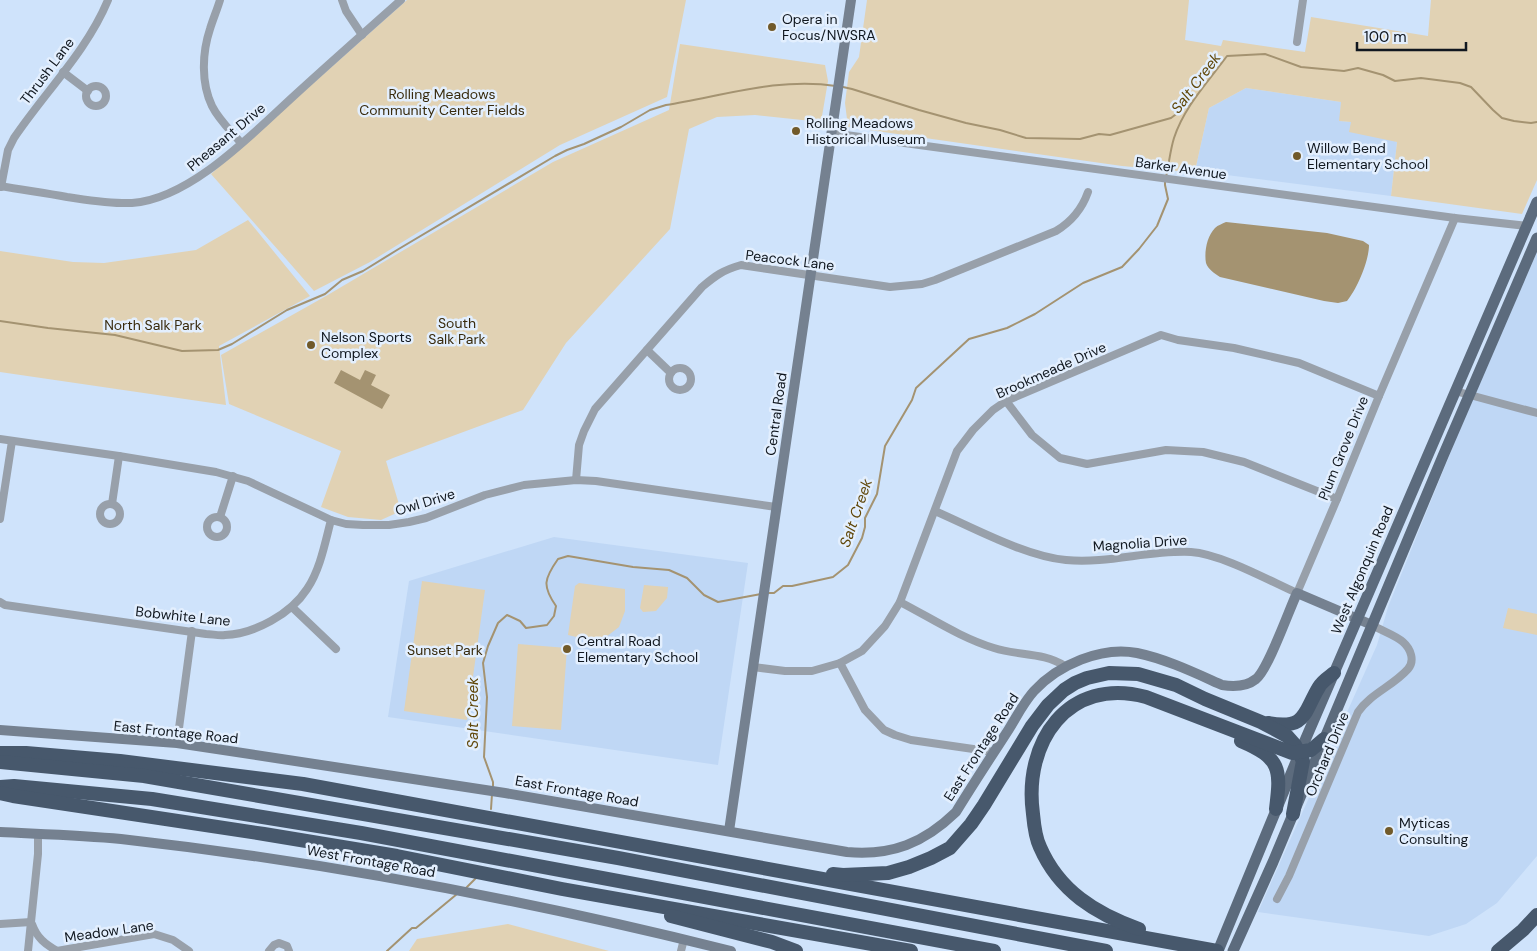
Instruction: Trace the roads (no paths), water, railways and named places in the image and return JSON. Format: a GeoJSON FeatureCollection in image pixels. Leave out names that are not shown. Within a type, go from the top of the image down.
{"type":"FeatureCollection","features":[{"type":"Feature","properties":{"kind":"highway"},"geometry":{"type":"LineString","coordinates":[[733,863],[793,868],[843,875],[888,873],[910,867],[931,858],[950,848],[971,824],[1032,726],[1048,704],[1075,683],[1097,675],[1118,672],[1145,675],[1176,685],[1261,722],[1287,736],[1300,752],[1303,761],[1293,814]]}},
{"type":"Feature","properties":{"kind":"highway"},"geometry":{"type":"LineString","coordinates":[[1261,722],[1285,725],[1300,720],[1308,711],[1320,685],[1334,673]]}},
{"type":"Feature","properties":{"kind":"highway"},"geometry":{"type":"LineString","coordinates":[[1180,944],[1123,924],[1084,903],[1067,887],[1050,865],[1039,845],[1031,794],[1036,759],[1044,740],[1057,720],[1072,705],[1100,693],[1122,692],[1146,696],[1258,750],[1272,761],[1279,777],[1276,809]]}},
{"type":"Feature","properties":{"kind":"highway"},"geometry":{"type":"LineString","coordinates":[[1182,712],[1215,722],[1292,753],[1311,750],[1324,739]]}},
{"type":"Feature","properties":{"kind":"highway"},"geometry":{"type":"LineString","coordinates":[[0,753],[26,753],[120,761],[304,784],[1218,951]]}},
{"type":"Feature","properties":{"kind":"highway"},"geometry":{"type":"LineString","coordinates":[[0,762],[144,776],[618,858],[1106,951]]}},
{"type":"Feature","properties":{"kind":"highway"},"geometry":{"type":"LineString","coordinates":[[0,787],[14,786],[152,799],[362,833],[994,951]]}},
{"type":"Feature","properties":{"kind":"highway"},"geometry":{"type":"LineString","coordinates":[[0,793],[110,812],[264,834],[397,856],[562,889],[911,951]]}},
{"type":"Feature","properties":{"kind":"highway"},"geometry":{"type":"LineString","coordinates":[[562,889],[772,942],[796,951]]}},
{"type":"Feature","properties":{"kind":"highway"},"geometry":{"type":"LineString","coordinates":[[1498,951],[1523,930],[1537,915]]}},
{"type":"Feature","properties":{"kind":"main road","name":"West Algonquin Road"},"geometry":{"type":"LineString","coordinates":[[1218,951],[1357,618],[1537,202]]}},
{"type":"Feature","properties":{"kind":"main road"},"geometry":{"type":"LineString","coordinates":[[1233,951],[1273,862],[1537,238]]}},
{"type":"Feature","properties":{"kind":"street","name":"Thrush Lane"},"geometry":{"type":"LineString","coordinates":[[1,186],[8,150],[14,138],[97,23],[108,0]]}},
{"type":"Feature","properties":{"kind":"street"},"geometry":{"type":"LineString","coordinates":[[220,0],[205,46],[206,90],[217,114],[241,143]]}},
{"type":"Feature","properties":{"kind":"street"},"geometry":{"type":"LineString","coordinates":[[342,0],[346,11],[362,34]]}},
{"type":"Feature","properties":{"kind":"street","name":"Pheasant Drive"},"geometry":{"type":"LineString","coordinates":[[1,186],[90,201],[132,203],[168,194],[186,186],[241,143],[401,0]]}},
{"type":"Feature","properties":{"kind":"street","name":"Central Road"},"geometry":{"type":"LineString","coordinates":[[729,831],[851,0]]}},
{"type":"Feature","properties":{"kind":"street"},"geometry":{"type":"LineString","coordinates":[[1297,42],[1303,0]]}},
{"type":"Feature","properties":{"kind":"street"},"geometry":{"type":"LineString","coordinates":[[63,72],[88,91]]}},
{"type":"Feature","properties":{"kind":"street","name":"Barker Avenue"},"geometry":{"type":"LineString","coordinates":[[831,134],[1455,218],[1527,226]]}},
{"type":"Feature","properties":{"kind":"street","name":"Peacock Lane"},"geometry":{"type":"LineString","coordinates":[[576,480],[579,444],[595,408],[702,287],[719,273],[741,265],[890,287],[922,284],[936,280],[1064,226],[1077,212],[1088,192]]}},
{"type":"Feature","properties":{"kind":"street","name":"Plum Grove Drive"},"geometry":{"type":"LineString","coordinates":[[1249,683],[1257,678],[1266,666],[1455,218]]}},
{"type":"Feature","properties":{"kind":"street","name":"Brookmeade Drive"},"geometry":{"type":"LineString","coordinates":[[753,667],[785,672],[812,671],[840,663],[862,651],[884,626],[900,602],[957,451],[973,430],[993,410],[1006,401],[1161,335],[1178,340],[1234,348],[1299,363],[1379,396]]}},
{"type":"Feature","properties":{"kind":"street"},"geometry":{"type":"LineString","coordinates":[[646,350],[671,373]]}},
{"type":"Feature","properties":{"kind":"street"},"geometry":{"type":"LineString","coordinates":[[1455,391],[1537,413]]}},
{"type":"Feature","properties":{"kind":"street"},"geometry":{"type":"LineString","coordinates":[[1006,401],[1032,435],[1060,458],[1086,464],[1166,450],[1203,452],[1244,462],[1337,500]]}},
{"type":"Feature","properties":{"kind":"street","name":"Owl Drive"},"geometry":{"type":"LineString","coordinates":[[0,439],[118,456],[233,476],[331,520],[363,525],[389,525],[409,522],[426,518],[506,489],[540,483],[576,480],[596,481],[776,507]]}},
{"type":"Feature","properties":{"kind":"street"},"geometry":{"type":"LineString","coordinates":[[0,519],[12,441]]}},
{"type":"Feature","properties":{"kind":"street"},"geometry":{"type":"LineString","coordinates":[[112,504],[118,456]]}},
{"type":"Feature","properties":{"kind":"street"},"geometry":{"type":"LineString","coordinates":[[220,517],[233,476]]}},
{"type":"Feature","properties":{"kind":"street","name":"Magnolia Drive"},"geometry":{"type":"LineString","coordinates":[[935,511],[1039,556],[1066,560],[1094,561],[1170,552],[1193,552],[1227,561],[1372,625]]}},
{"type":"Feature","properties":{"kind":"street","name":"Bobwhite Lane"},"geometry":{"type":"LineString","coordinates":[[0,602],[5,605],[225,636],[247,632],[260,627],[292,607],[307,590],[317,568],[331,520]]}},
{"type":"Feature","properties":{"kind":"street"},"geometry":{"type":"LineString","coordinates":[[900,602],[973,641],[997,649],[1025,655],[1047,657],[1065,666]]}},
{"type":"Feature","properties":{"kind":"street"},"geometry":{"type":"LineString","coordinates":[[292,607],[336,649]]}},
{"type":"Feature","properties":{"kind":"street","name":"Orchard Drive"},"geometry":{"type":"LineString","coordinates":[[1277,900],[1293,868],[1358,712],[1364,704],[1409,668],[1412,659],[1410,650],[1404,642],[1372,625]]}},
{"type":"Feature","properties":{"kind":"street"},"geometry":{"type":"LineString","coordinates":[[177,743],[192,631]]}},
{"type":"Feature","properties":{"kind":"street","name":"East Frontage Road"},"geometry":{"type":"LineString","coordinates":[[0,730],[177,743],[484,789],[858,853],[883,852],[908,845],[935,830],[956,812],[1033,692],[1065,666],[1104,653],[1135,652],[1160,659],[1222,685],[1232,687],[1249,683]]}},
{"type":"Feature","properties":{"kind":"street"},"geometry":{"type":"LineString","coordinates":[[840,663],[865,710],[884,730],[895,736],[911,740],[994,752]]}},
{"type":"Feature","properties":{"kind":"street","name":"West Frontage Road"},"geometry":{"type":"LineString","coordinates":[[0,832],[119,839],[336,868],[594,918],[732,951]]}},
{"type":"Feature","properties":{"kind":"street"},"geometry":{"type":"LineString","coordinates":[[28,951],[38,854],[38,834]]}},
{"type":"Feature","properties":{"kind":"street"},"geometry":{"type":"LineString","coordinates":[[0,924],[32,922]]}},
{"type":"Feature","properties":{"kind":"street","name":"Meadow Lane"},"geometry":{"type":"LineString","coordinates":[[32,922],[38,938],[44,944],[57,951],[154,934],[173,940],[189,951]]}},
{"type":"Feature","properties":{"kind":"street"},"geometry":{"type":"LineString","coordinates":[[681,951],[684,939]]}},
{"type":"Feature","properties":{"kind":"street"},"geometry":{"type":"LineString","coordinates":[[269,951],[274,945],[279,943],[287,946],[289,951]]}},
{"type":"Feature","properties":{"kind":"waterway","name":"Salt Creek"},"geometry":{"type":"LineString","coordinates":[[1166,177],[1171,148],[1178,127],[1197,95],[1227,56],[1265,54],[1301,67],[1344,71],[1358,68],[1383,75],[1395,81],[1421,78],[1460,83],[1471,87],[1502,118],[1531,123],[1537,122]]}},
{"type":"Feature","properties":{"kind":"waterway"},"geometry":{"type":"LineString","coordinates":[[0,321],[115,335],[182,351],[218,350],[232,344],[287,310],[325,294],[342,280],[363,271],[555,156],[621,127],[650,110],[666,105],[772,86],[793,84],[836,86]]}},
{"type":"Feature","properties":{"kind":"waterway"},"geometry":{"type":"LineString","coordinates":[[843,87],[919,110],[1026,138],[1080,139],[1099,134],[1110,135],[1171,118],[1191,103]]}},
{"type":"Feature","properties":{"kind":"waterway","name":"Salt Creek"},"geometry":{"type":"LineString","coordinates":[[768,593],[774,593],[783,586],[792,586],[833,577],[848,565],[862,538],[865,518],[877,494],[885,446],[912,400],[916,388],[969,339],[1007,328],[1035,314],[1083,283],[1122,267],[1157,226],[1168,199],[1165,182]]}},
{"type":"Feature","properties":{"kind":"waterway","name":"Salt Creek"},"geometry":{"type":"LineString","coordinates":[[493,786],[484,757],[487,697],[483,663],[498,623],[507,615],[520,621],[526,628],[547,625],[554,616],[556,606],[548,593],[546,582],[558,559],[568,556],[633,567],[669,570],[687,578],[704,595],[718,602],[761,594]]}},
{"type":"Feature","properties":{"kind":"waterway","name":"Salt Creek"},"geometry":{"type":"LineString","coordinates":[[491,809],[492,794]]}},
{"type":"Feature","properties":{"kind":"waterway","name":"Salt Creek"},"geometry":{"type":"LineString","coordinates":[[465,889],[476,878]]}},
{"type":"Feature","properties":{"kind":"waterway","name":"Salt Creek"},"geometry":{"type":"LineString","coordinates":[[387,951],[412,928],[416,928],[457,894]]}},
{"type":"Feature","properties":{"kind":"place","name":"Opera in Focus/NWSRA"},"geometry":{"type":"Point","coordinates":[772,27]}},
{"type":"Feature","properties":{"kind":"place","name":"Rolling Meadows Historical Museum"},"geometry":{"type":"Point","coordinates":[796,131]}},
{"type":"Feature","properties":{"kind":"place","name":"Willow Bend Elementary School"},"geometry":{"type":"Point","coordinates":[1297,156]}},
{"type":"Feature","properties":{"kind":"place","name":"Nelson Sports Complex"},"geometry":{"type":"Point","coordinates":[311,345]}},
{"type":"Feature","properties":{"kind":"place","name":"Central Road Elementary School"},"geometry":{"type":"Point","coordinates":[567,649]}},
{"type":"Feature","properties":{"kind":"place","name":"Myticas Consulting"},"geometry":{"type":"Point","coordinates":[1389,831]}},
{"type":"Feature","properties":{"kind":"park label","name":"Rolling Meadows Community Center Fields"},"geometry":{"type":"Point","coordinates":[442,102]}},
{"type":"Feature","properties":{"kind":"park label","name":"North Salk Park"},"geometry":{"type":"Point","coordinates":[153,325]}},
{"type":"Feature","properties":{"kind":"park label","name":"South Salk Park"},"geometry":{"type":"Point","coordinates":[457,332]}},
{"type":"Feature","properties":{"kind":"park label","name":"Sunset Park"},"geometry":{"type":"Point","coordinates":[445,650]}}]}
